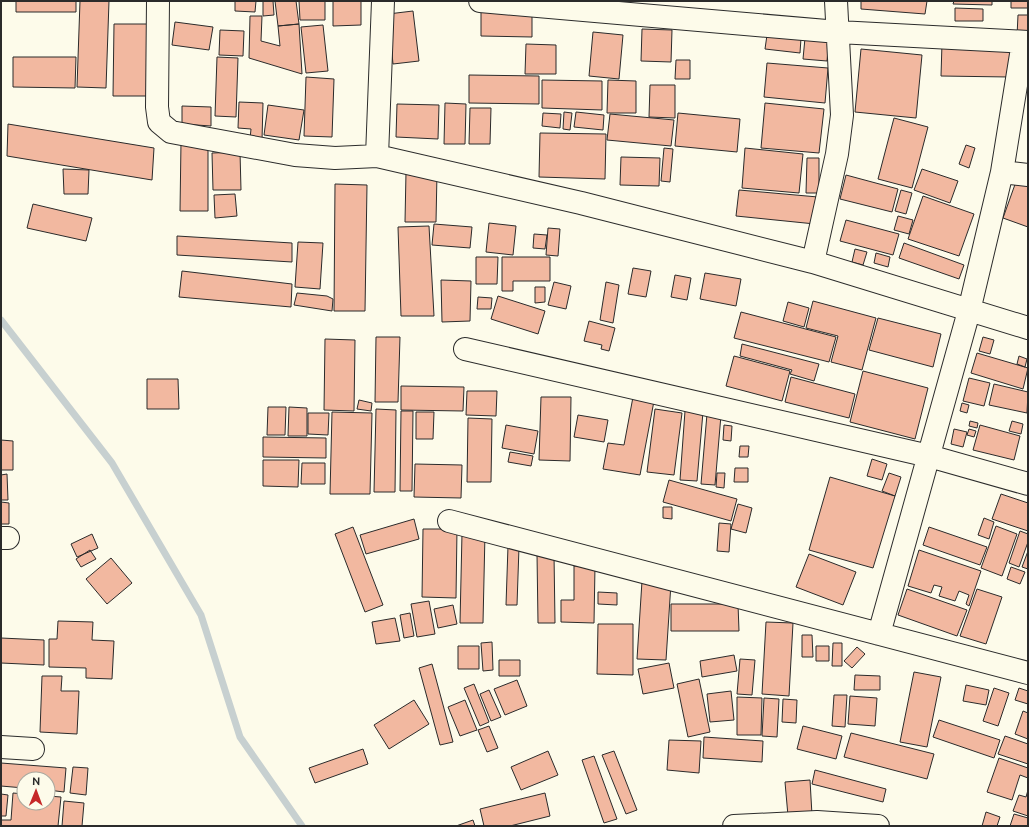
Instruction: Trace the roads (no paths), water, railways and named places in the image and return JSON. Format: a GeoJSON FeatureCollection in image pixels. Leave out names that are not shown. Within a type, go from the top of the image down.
{"type":"FeatureCollection","features":[{"type":"Feature","properties":{"kind":"street"},"geometry":{"type":"LineString","coordinates":[[158,1],[157,107],[160,122],[171,132],[295,155],[335,158],[377,156],[582,203],[813,262],[1028,328]]}},
{"type":"Feature","properties":{"kind":"street"},"geometry":{"type":"LineString","coordinates":[[377,156],[383,1]]}},
{"type":"Feature","properties":{"kind":"street"},"geometry":{"type":"LineString","coordinates":[[480,1],[838,32],[1026,42],[1002,172],[969,311],[879,634]]}},
{"type":"Feature","properties":{"kind":"street"},"geometry":{"type":"LineString","coordinates":[[813,262],[837,154],[842,115],[836,1]]}},
{"type":"Feature","properties":{"kind":"street"},"geometry":{"type":"LineString","coordinates":[[1002,172],[1028,175]]}},
{"type":"Feature","properties":{"kind":"street"},"geometry":{"type":"LineString","coordinates":[[465,349],[929,456],[1028,484]]}},
{"type":"Feature","properties":{"kind":"street"},"geometry":{"type":"LineString","coordinates":[[449,522],[1028,673]]}},
{"type":"Feature","properties":{"kind":"street"},"geometry":{"type":"LineString","coordinates":[[1,748],[33,749]]}},
{"type":"Feature","properties":{"kind":"street"},"geometry":{"type":"LineString","coordinates":[[734,826],[817,822],[878,826]]}},
{"type":"Feature","properties":{"kind":"waterway"},"geometry":{"type":"LineString","coordinates":[[1,320],[112,463],[201,615],[240,737],[302,826]]}}]}
